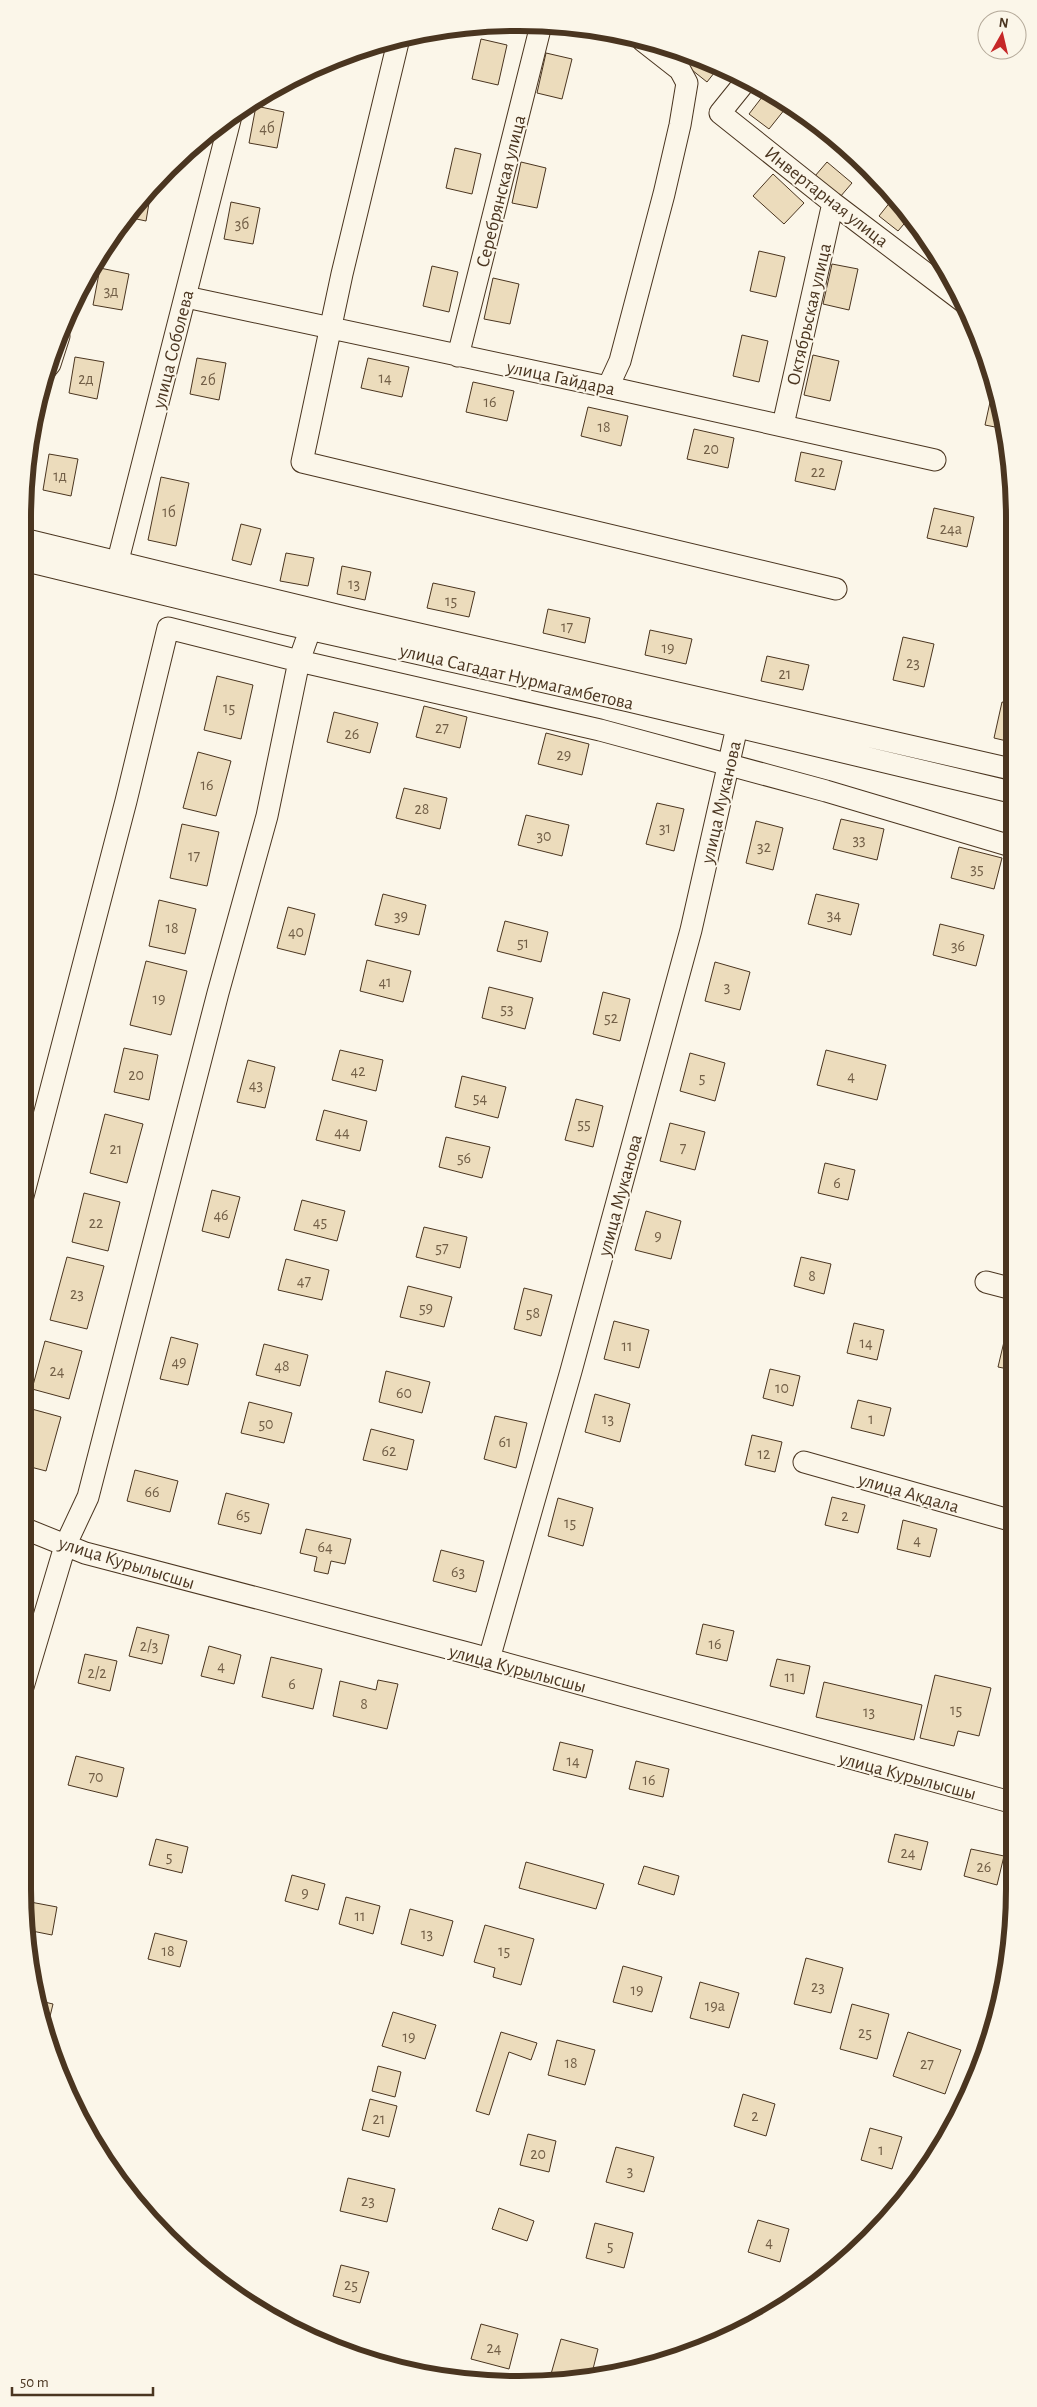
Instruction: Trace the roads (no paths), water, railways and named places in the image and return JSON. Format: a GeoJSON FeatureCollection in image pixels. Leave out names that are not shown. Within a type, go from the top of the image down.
{"type":"FeatureCollection","features":[{"type":"Feature","properties":{"kind":"street","name":"Серебрянская улица"},"geometry":{"type":"LineString","coordinates":[[458,356],[539,32]]}},
{"type":"Feature","properties":{"kind":"street"},"geometry":{"type":"LineString","coordinates":[[397,47],[342,274],[302,462],[836,588]]}},
{"type":"Feature","properties":{"kind":"street"},"geometry":{"type":"LineString","coordinates":[[608,387],[620,361],[662,203],[680,125],[687,83],[680,70],[656,51]]}},
{"type":"Feature","properties":{"kind":"street","name":"Инвертарная улица"},"geometry":{"type":"LineString","coordinates":[[742,86],[720,113],[833,203],[949,291]]}},
{"type":"Feature","properties":{"kind":"street","name":"улица Соболева"},"geometry":{"type":"LineString","coordinates":[[115,572],[228,128]]}},
{"type":"Feature","properties":{"kind":"street","name":"Октябрьская улица"},"geometry":{"type":"LineString","coordinates":[[783,426],[833,203]]}},
{"type":"Feature","properties":{"kind":"street","name":"улица Гайдара"},"geometry":{"type":"LineString","coordinates":[[186,298],[608,387],[935,460]]}},
{"type":"Feature","properties":{"kind":"street"},"geometry":{"type":"LineString","coordinates":[[31,542],[115,572],[372,624],[1006,768]]}},
{"type":"Feature","properties":{"kind":"street","name":"улица Сагадат Нурмагамбетова"},"geometry":{"type":"LineString","coordinates":[[31,561],[115,572],[310,630],[737,727],[1006,791]]}},
{"type":"Feature","properties":{"kind":"street"},"geometry":{"type":"LineString","coordinates":[[31,1162],[121,820],[168,628],[299,661],[600,730],[826,791],[1006,845]]}},
{"type":"Feature","properties":{"kind":"street"},"geometry":{"type":"LineString","coordinates":[[31,1658],[66,1546],[88,1497],[218,993],[268,816],[299,661],[310,630]]}},
{"type":"Feature","properties":{"kind":"street","name":"улица Муканова"},"geometry":{"type":"LineString","coordinates":[[488,1659],[574,1362],[688,939],[737,727]]}},
{"type":"Feature","properties":{"kind":"street"},"geometry":{"type":"LineString","coordinates":[[986,1282],[1006,1288]]}},
{"type":"Feature","properties":{"kind":"street","name":"улица Акдала"},"geometry":{"type":"LineString","coordinates":[[804,1462],[1006,1519]]}},
{"type":"Feature","properties":{"kind":"street","name":"улица Курылысшы"},"geometry":{"type":"LineString","coordinates":[[31,1532],[66,1546],[112,1561],[488,1659],[1006,1801]]}}]}
